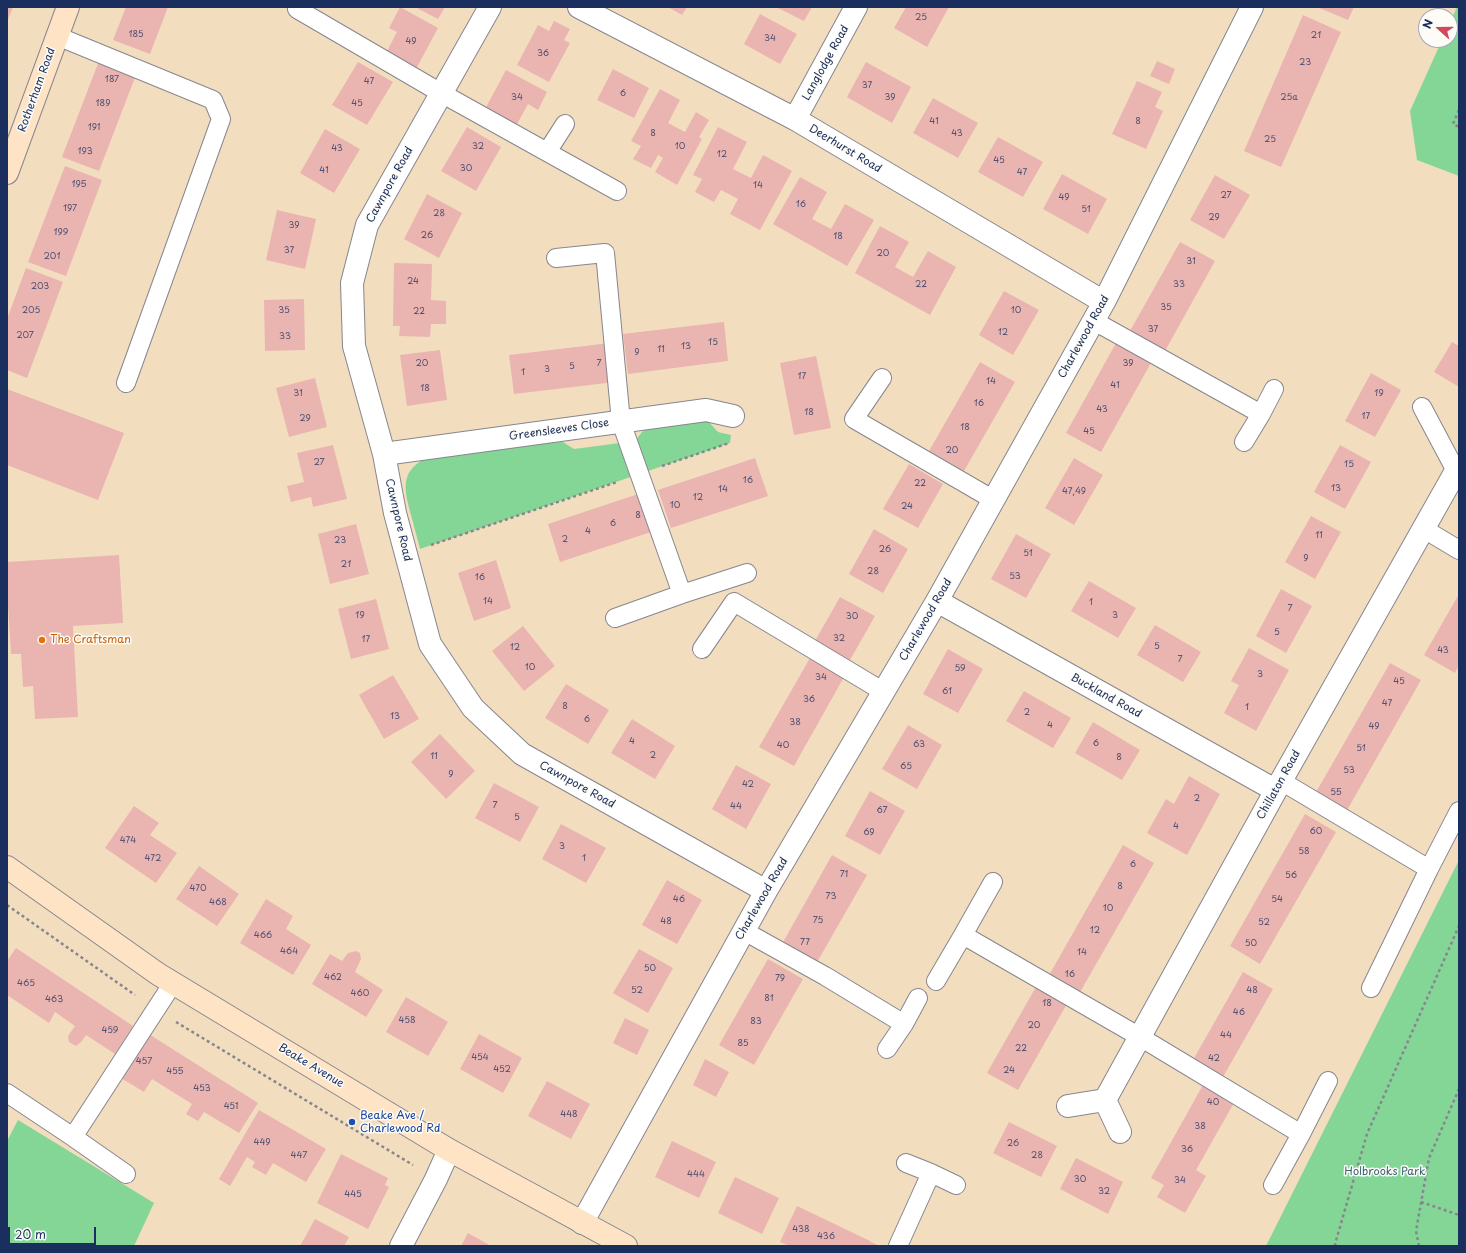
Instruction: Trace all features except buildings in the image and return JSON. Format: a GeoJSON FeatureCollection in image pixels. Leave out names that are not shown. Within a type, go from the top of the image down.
{"type":"FeatureCollection","features":[{"type":"Feature","properties":{"kind":"street","name":"Rotherham Road"},"geometry":{"type":"LineString","coordinates":[[7,173],[68,7]]}},
{"type":"Feature","properties":{"kind":"street","name":"Cawnpore Road"},"geometry":{"type":"LineString","coordinates":[[490,7],[367,225],[352,283],[354,346],[384,454],[395,513],[430,644],[473,708],[522,754],[766,891]]}},
{"type":"Feature","properties":{"kind":"street","name":"Deerhurst Road"},"geometry":{"type":"LineString","coordinates":[[579,7],[795,119],[1104,302]]}},
{"type":"Feature","properties":{"kind":"street","name":"Langlodge Road"},"geometry":{"type":"LineString","coordinates":[[795,119],[856,7]]}},
{"type":"Feature","properties":{"kind":"street","name":"Charlewood Road"},"geometry":{"type":"LineString","coordinates":[[582,1223],[766,891],[937,601],[1094,321],[1252,7]]}},
{"type":"Feature","properties":{"kind":"street","name":"Greensleeves Close"},"geometry":{"type":"LineString","coordinates":[[384,454],[706,410],[733,416]]}},
{"type":"Feature","properties":{"kind":"street","name":"Chillaton Road"},"geometry":{"type":"LineString","coordinates":[[1105,1100],[1278,786],[1458,471]]}},
{"type":"Feature","properties":{"kind":"street","name":"Buckland Road"},"geometry":{"type":"LineString","coordinates":[[937,601],[1278,786]]}},
{"type":"Feature","properties":{"kind":"street","name":"Beake Avenue"},"geometry":{"type":"LineString","coordinates":[[7,867],[158,974],[449,1150],[626,1246]]}},
{"type":"Feature","properties":{"kind":"street"},"geometry":{"type":"LineString","coordinates":[[1068,1106],[1105,1100],[1120,1132]]}},
{"type":"Feature","properties":{"kind":"street"},"geometry":{"type":"LineString","coordinates":[[400,1246],[436,1179],[449,1150]]}},
{"type":"Feature","properties":{"kind":"lane"},"geometry":{"type":"LineString","coordinates":[[297,9],[442,93],[617,191]]}},
{"type":"Feature","properties":{"kind":"lane"},"geometry":{"type":"LineString","coordinates":[[57,36],[213,100],[221,118],[126,383]]}},
{"type":"Feature","properties":{"kind":"lane"},"geometry":{"type":"LineString","coordinates":[[547,152],[565,124]]}},
{"type":"Feature","properties":{"kind":"lane"},"geometry":{"type":"LineString","coordinates":[[556,258],[605,253],[621,422],[682,594]]}},
{"type":"Feature","properties":{"kind":"lane"},"geometry":{"type":"LineString","coordinates":[[1094,321],[1261,414]]}},
{"type":"Feature","properties":{"kind":"lane"},"geometry":{"type":"LineString","coordinates":[[882,378],[854,419],[994,500]]}},
{"type":"Feature","properties":{"kind":"lane"},"geometry":{"type":"LineString","coordinates":[[1244,442],[1274,389]]}},
{"type":"Feature","properties":{"kind":"lane"},"geometry":{"type":"LineString","coordinates":[[1422,407],[1458,471]]}},
{"type":"Feature","properties":{"kind":"lane"},"geometry":{"type":"LineString","coordinates":[[1424,529],[1459,550]]}},
{"type":"Feature","properties":{"kind":"lane"},"geometry":{"type":"LineString","coordinates":[[615,618],[747,573]]}},
{"type":"Feature","properties":{"kind":"lane"},"geometry":{"type":"LineString","coordinates":[[702,649],[734,602],[884,692]]}},
{"type":"Feature","properties":{"kind":"lane"},"geometry":{"type":"LineString","coordinates":[[1278,786],[1429,869]]}},
{"type":"Feature","properties":{"kind":"lane"},"geometry":{"type":"LineString","coordinates":[[1371,988],[1459,811]]}},
{"type":"Feature","properties":{"kind":"lane"},"geometry":{"type":"LineString","coordinates":[[936,981],[993,882]]}},
{"type":"Feature","properties":{"kind":"lane"},"geometry":{"type":"LineString","coordinates":[[744,931],[825,976],[904,1024]]}},
{"type":"Feature","properties":{"kind":"lane"},"geometry":{"type":"LineString","coordinates":[[963,935],[1140,1037],[1301,1134]]}},
{"type":"Feature","properties":{"kind":"lane"},"geometry":{"type":"LineString","coordinates":[[73,1137],[174,983]]}},
{"type":"Feature","properties":{"kind":"lane"},"geometry":{"type":"LineString","coordinates":[[887,1049],[904,1024],[918,998]]}},
{"type":"Feature","properties":{"kind":"lane"},"geometry":{"type":"LineString","coordinates":[[1273,1186],[1328,1081]]}},
{"type":"Feature","properties":{"kind":"lane"},"geometry":{"type":"LineString","coordinates":[[7,1093],[126,1174]]}},
{"type":"Feature","properties":{"kind":"lane"},"geometry":{"type":"LineString","coordinates":[[906,1163],[956,1185]]}},
{"type":"Feature","properties":{"kind":"lane"},"geometry":{"type":"LineString","coordinates":[[898,1246],[931,1173]]}},
{"type":"Feature","properties":{"kind":"path"},"geometry":{"type":"LineString","coordinates":[[1459,110],[1453,124],[1459,127]]}},
{"type":"Feature","properties":{"kind":"path"},"geometry":{"type":"LineString","coordinates":[[406,554],[730,443],[733,416]]}},
{"type":"Feature","properties":{"kind":"path"},"geometry":{"type":"LineString","coordinates":[[7,905],[157,1010],[436,1179]]}},
{"type":"Feature","properties":{"kind":"path"},"geometry":{"type":"LineString","coordinates":[[1336,1246],[1335,1244],[1367,1134],[1459,926]]}},
{"type":"Feature","properties":{"kind":"path"},"geometry":{"type":"LineString","coordinates":[[1419,1246],[1416,1231],[1429,1158],[1459,1089]]}},
{"type":"Feature","properties":{"kind":"path"},"geometry":{"type":"LineString","coordinates":[[1422,1202],[1459,1215]]}},
{"type":"Feature","properties":{"kind":"green space"},"geometry":{"type":"Polygon","coordinates":[[[1459,7],[1459,176],[1417,160],[1410,111],[1438,48],[1458,48],[1458,8],[1457,8],[1459,7]]]}},
{"type":"Feature","properties":{"kind":"green space"},"geometry":{"type":"Polygon","coordinates":[[[707,420],[718,432],[731,435],[730,443],[420,549],[407,499],[406,484],[407,477],[411,470],[416,464],[424,459],[551,440],[563,442],[574,449],[635,441],[642,432],[647,429],[707,420]]]}},
{"type":"Feature","properties":{"kind":"green space","name":"Holbrooks Park"},"geometry":{"type":"Polygon","coordinates":[[[1459,860],[1459,1246],[1266,1246],[1459,860]]]}},
{"type":"Feature","properties":{"kind":"green space"},"geometry":{"type":"Polygon","coordinates":[[[18,1120],[154,1203],[134,1246],[7,1246],[7,1141],[18,1120]]]}},
{"type":"Feature","properties":{"kind":"place","name":"The Craftsman"},"geometry":{"type":"Point","coordinates":[42,640]}},
{"type":"Feature","properties":{"kind":"place","name":"Beake Ave / Charlewood Rd"},"geometry":{"type":"Point","coordinates":[352,1122]}}]}
